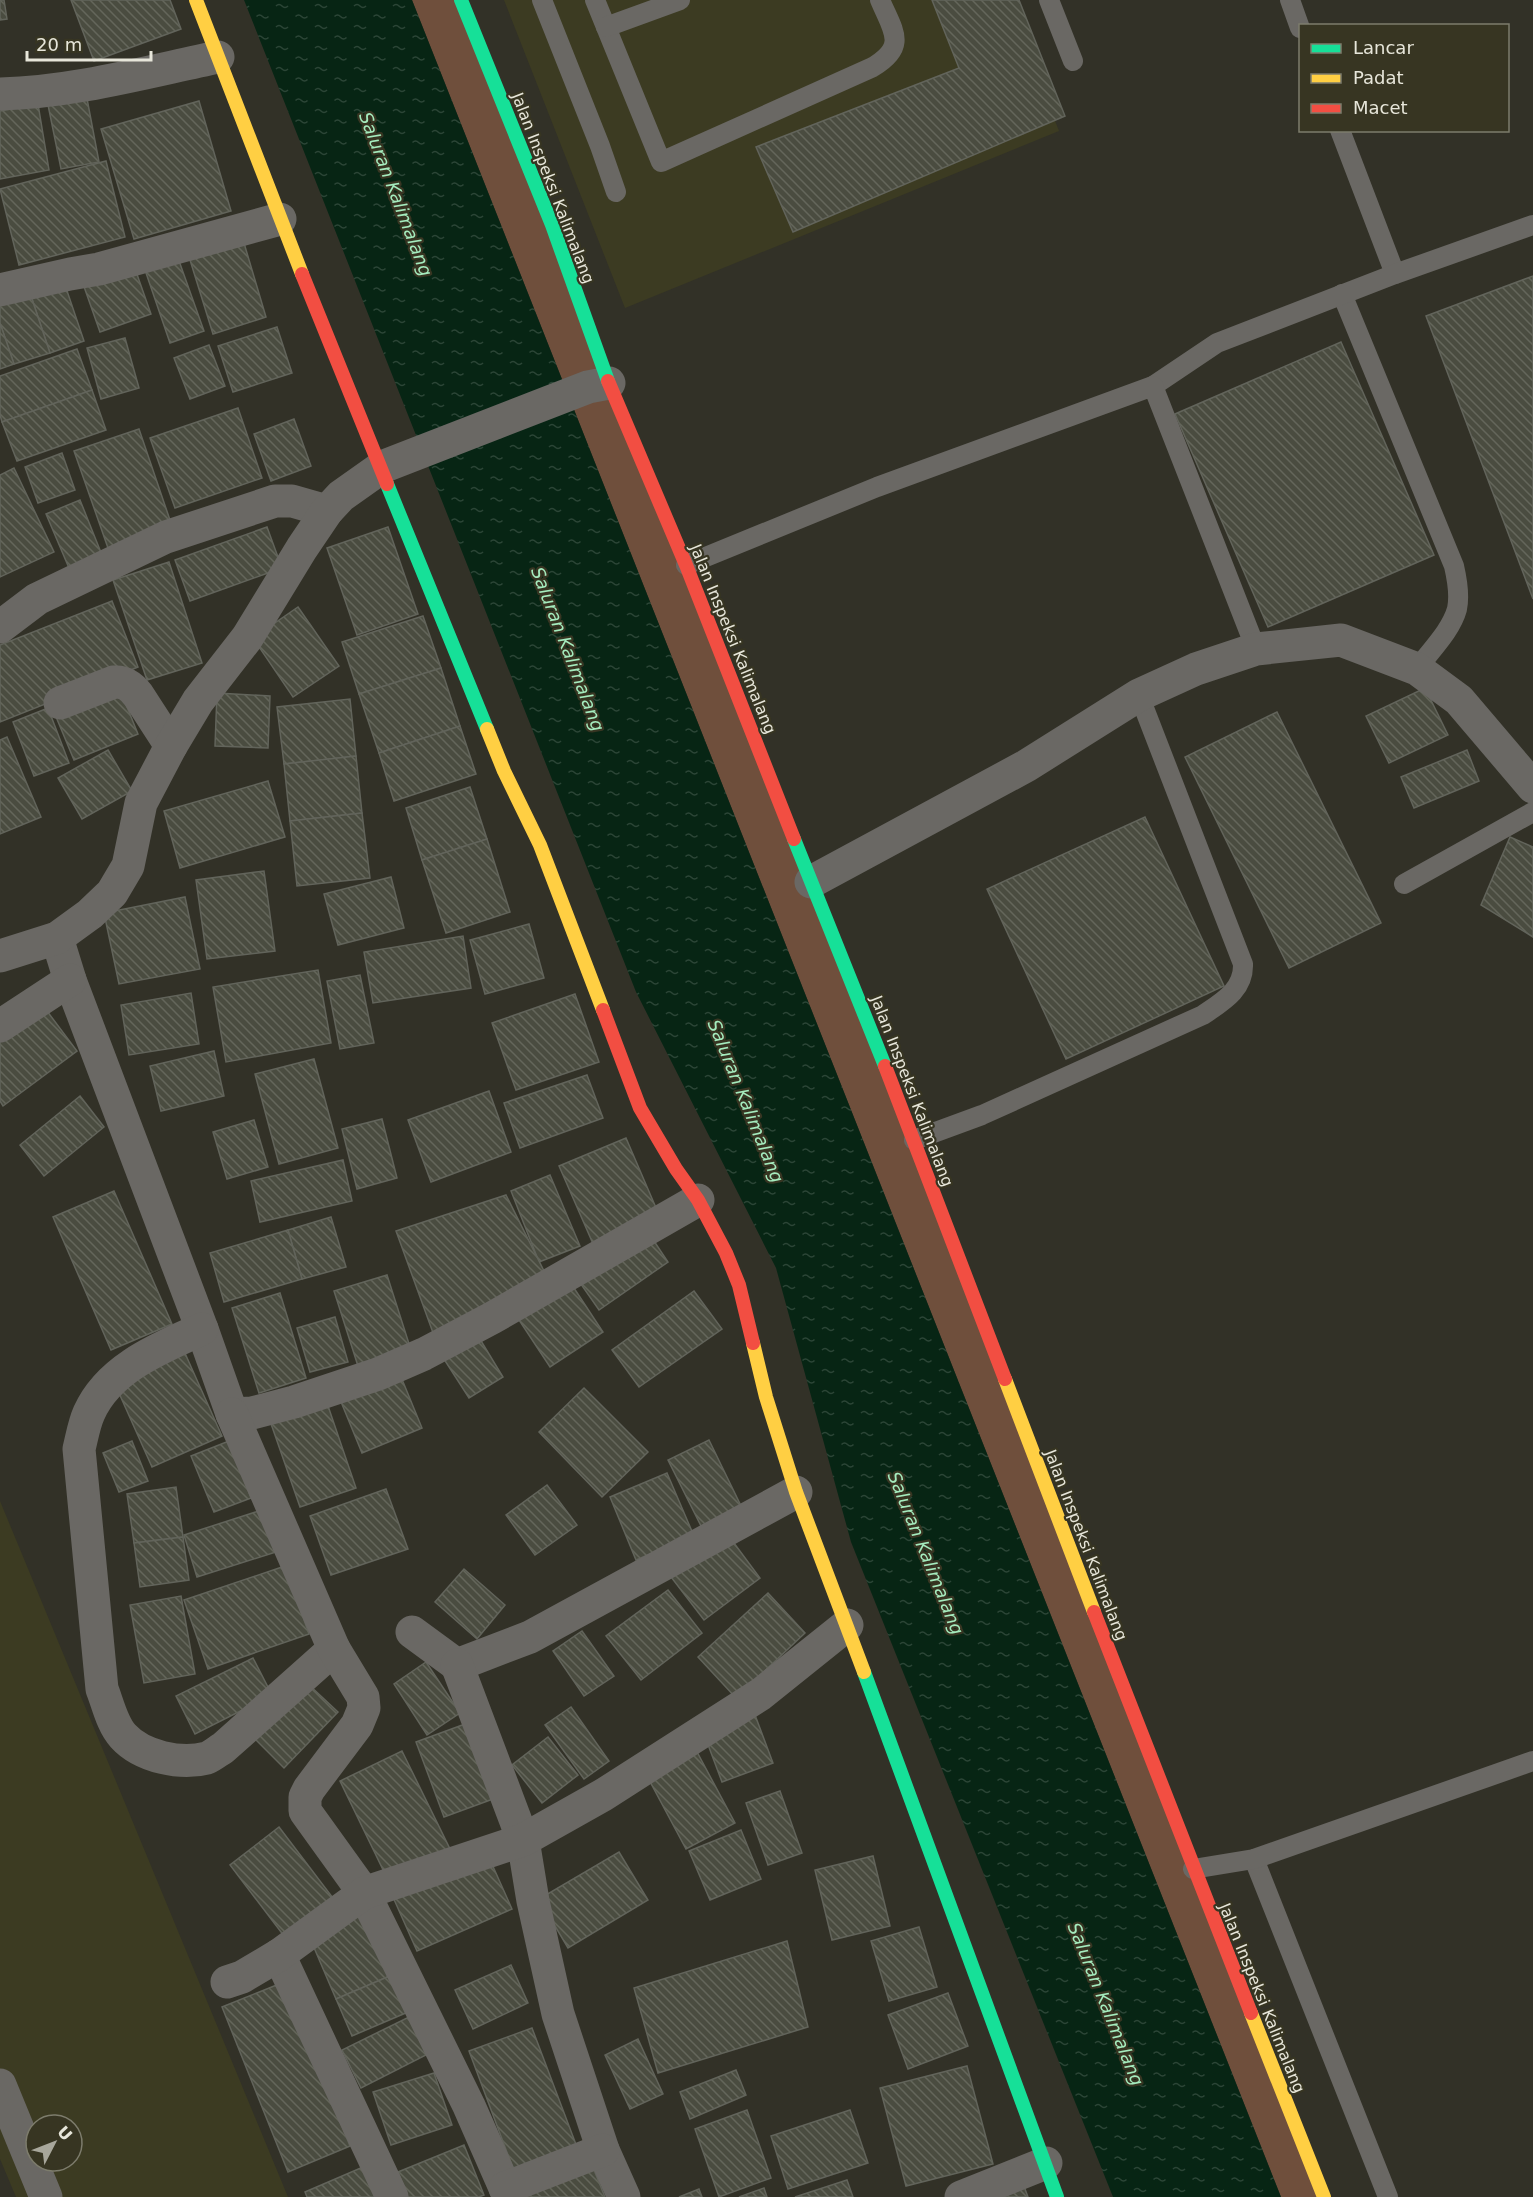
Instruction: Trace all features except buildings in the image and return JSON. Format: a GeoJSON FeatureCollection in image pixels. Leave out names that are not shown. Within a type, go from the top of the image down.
{"type":"FeatureCollection","features":[{"type":"Feature","properties":{"kind":"street"},"geometry":{"type":"LineString","coordinates":[[196,0],[280,219],[504,771],[540,845],[640,1108],[676,1169],[698,1200],[726,1253],[739,1285],[766,1396],[796,1492],[1057,2197]]}},
{"type":"Feature","properties":{"kind":"street","name":"Jalan Inspeksi Kalimalang"},"geometry":{"type":"LineString","coordinates":[[461,0],[552,225],[599,385],[686,565],[914,1140],[1193,1869],[1324,2197]]}},
{"type":"Feature","properties":{"kind":"street"},"geometry":{"type":"LineString","coordinates":[[0,94],[83,87],[218,57]]}},
{"type":"Feature","properties":{"kind":"street"},"geometry":{"type":"LineString","coordinates":[[0,290],[99,269],[280,219]]}},
{"type":"Feature","properties":{"kind":"street"},"geometry":{"type":"LineString","coordinates":[[0,956],[57,938],[90,914],[112,893],[128,866],[141,803],[171,746],[198,701],[247,638],[327,511],[341,496],[382,467],[599,385]]}},
{"type":"Feature","properties":{"kind":"street"},"geometry":{"type":"LineString","coordinates":[[0,627],[37,599],[166,537],[275,501],[292,501],[327,511]]}},
{"type":"Feature","properties":{"kind":"street"},"geometry":{"type":"LineString","coordinates":[[811,882],[1026,766],[1139,695],[1197,669],[1256,649],[1341,640],[1417,669],[1459,700],[1533,787]]}},
{"type":"Feature","properties":{"kind":"street"},"geometry":{"type":"LineString","coordinates":[[60,703],[121,681],[138,695],[171,746]]}},
{"type":"Feature","properties":{"kind":"street"},"geometry":{"type":"LineString","coordinates":[[57,938],[70,980],[232,1414],[336,1653],[363,1697],[364,1708],[357,1725],[304,1797],[305,1811],[364,1893],[469,2106],[507,2193],[603,2150]]}},
{"type":"Feature","properties":{"kind":"street"},"geometry":{"type":"LineString","coordinates":[[0,1026],[70,980]]}},
{"type":"Feature","properties":{"kind":"street"},"geometry":{"type":"LineString","coordinates":[[232,1414],[252,1413],[294,1402],[378,1374],[424,1354],[492,1318],[698,1200]]}},
{"type":"Feature","properties":{"kind":"street"},"geometry":{"type":"LineString","coordinates":[[202,1329],[152,1351],[108,1385],[89,1412],[79,1449],[102,1689],[113,1717],[123,1736],[143,1751],[184,1761],[208,1757],[223,1748],[336,1653]]}},
{"type":"Feature","properties":{"kind":"street"},"geometry":{"type":"LineString","coordinates":[[457,1665],[530,1637],[796,1492]]}},
{"type":"Feature","properties":{"kind":"street"},"geometry":{"type":"LineString","coordinates":[[227,1982],[242,1977],[279,1955],[364,1893],[523,1840],[603,1795],[761,1694],[847,1625]]}},
{"type":"Feature","properties":{"kind":"street"},"geometry":{"type":"LineString","coordinates":[[412,1632],[457,1665],[523,1840],[533,1901],[558,2014],[603,2150],[624,2197]]}},
{"type":"Feature","properties":{"kind":"street"},"geometry":{"type":"LineString","coordinates":[[279,1955],[392,2197]]}},
{"type":"Feature","properties":{"kind":"street"},"geometry":{"type":"LineString","coordinates":[[0,2085],[46,2197]]}},
{"type":"Feature","properties":{"kind":"street"},"geometry":{"type":"LineString","coordinates":[[961,2197],[1046,2163]]}},
{"type":"Feature","properties":{"kind":"lane"},"geometry":{"type":"LineString","coordinates":[[542,0],[616,192]]}},
{"type":"Feature","properties":{"kind":"lane"},"geometry":{"type":"LineString","coordinates":[[595,0],[661,162],[873,67],[889,57],[896,37],[880,0]]}},
{"type":"Feature","properties":{"kind":"lane"},"geometry":{"type":"LineString","coordinates":[[606,27],[680,0]]}},
{"type":"Feature","properties":{"kind":"lane"},"geometry":{"type":"LineString","coordinates":[[1049,0],[1073,61]]}},
{"type":"Feature","properties":{"kind":"lane"},"geometry":{"type":"LineString","coordinates":[[1290,0],[1299,25]]}},
{"type":"Feature","properties":{"kind":"lane"},"geometry":{"type":"LineString","coordinates":[[1341,132],[1395,273]]}},
{"type":"Feature","properties":{"kind":"lane"},"geometry":{"type":"LineString","coordinates":[[686,565],[877,487],[1153,386],[1217,343],[1395,273],[1533,225]]}},
{"type":"Feature","properties":{"kind":"lane"},"geometry":{"type":"LineString","coordinates":[[1342,294],[1454,566],[1458,586],[1457,609],[1447,628],[1417,669]]}},
{"type":"Feature","properties":{"kind":"lane"},"geometry":{"type":"LineString","coordinates":[[1153,386],[1256,649]]}},
{"type":"Feature","properties":{"kind":"lane"},"geometry":{"type":"LineString","coordinates":[[914,1140],[982,1115],[1203,1015],[1226,1000],[1238,986],[1243,974],[1243,964],[1139,695]]}},
{"type":"Feature","properties":{"kind":"lane"},"geometry":{"type":"LineString","coordinates":[[1404,884],[1533,812]]}},
{"type":"Feature","properties":{"kind":"lane"},"geometry":{"type":"LineString","coordinates":[[1193,1869],[1254,1859],[1533,1761]]}},
{"type":"Feature","properties":{"kind":"lane"},"geometry":{"type":"LineString","coordinates":[[1254,1859],[1388,2197]]}},
{"type":"Feature","properties":{"kind":"shaded area"},"geometry":{"type":"Polygon","coordinates":[[[412,0],[461,0],[1325,2197],[1281,2197],[412,0]]]}},
{"type":"Feature","properties":{"kind":"shaded area"},"geometry":{"type":"Polygon","coordinates":[[[504,0],[1008,0],[1059,131],[625,308],[504,0]]]}},
{"type":"Feature","properties":{"kind":"shaded area"},"geometry":{"type":"Polygon","coordinates":[[[0,1501],[288,2197],[16,2197],[0,2159],[0,1501]]]}},
{"type":"Feature","properties":{"kind":"water","name":"Saluran Kalimalang"},"geometry":{"type":"Polygon","coordinates":[[[244,0],[412,0],[1281,2197],[1113,2197],[851,1542],[776,1268],[636,992],[244,0]]]}},
{"type":"Feature","properties":{"kind":"traffic: fast"},"geometry":{"type":"LineString","coordinates":[[461,0],[552,225],[608,381]]}},
{"type":"Feature","properties":{"kind":"traffic: fast"},"geometry":{"type":"LineString","coordinates":[[387,484],[487,729]]}},
{"type":"Feature","properties":{"kind":"traffic: fast"},"geometry":{"type":"LineString","coordinates":[[794,839],[885,1066]]}},
{"type":"Feature","properties":{"kind":"traffic: fast"},"geometry":{"type":"LineString","coordinates":[[864,1672],[1057,2197]]}},
{"type":"Feature","properties":{"kind":"traffic: slow"},"geometry":{"type":"LineString","coordinates":[[196,0],[302,274]]}},
{"type":"Feature","properties":{"kind":"traffic: slow"},"geometry":{"type":"LineString","coordinates":[[487,729],[504,771],[540,845],[603,1010]]}},
{"type":"Feature","properties":{"kind":"traffic: slow"},"geometry":{"type":"LineString","coordinates":[[753,1343],[766,1397],[796,1492],[864,1672]]}},
{"type":"Feature","properties":{"kind":"traffic: slow"},"geometry":{"type":"LineString","coordinates":[[1005,1379],[1094,1612]]}},
{"type":"Feature","properties":{"kind":"traffic: slow"},"geometry":{"type":"LineString","coordinates":[[1251,2013],[1324,2197]]}},
{"type":"Feature","properties":{"kind":"traffic: jam"},"geometry":{"type":"LineString","coordinates":[[302,274],[387,484]]}},
{"type":"Feature","properties":{"kind":"traffic: jam"},"geometry":{"type":"LineString","coordinates":[[608,381],[686,565],[794,839]]}},
{"type":"Feature","properties":{"kind":"traffic: jam"},"geometry":{"type":"LineString","coordinates":[[603,1010],[640,1108],[676,1169],[698,1200],[726,1253],[739,1285],[753,1343]]}},
{"type":"Feature","properties":{"kind":"traffic: jam"},"geometry":{"type":"LineString","coordinates":[[885,1066],[1005,1379]]}},
{"type":"Feature","properties":{"kind":"traffic: jam"},"geometry":{"type":"LineString","coordinates":[[1094,1612],[1251,2013]]}}]}
